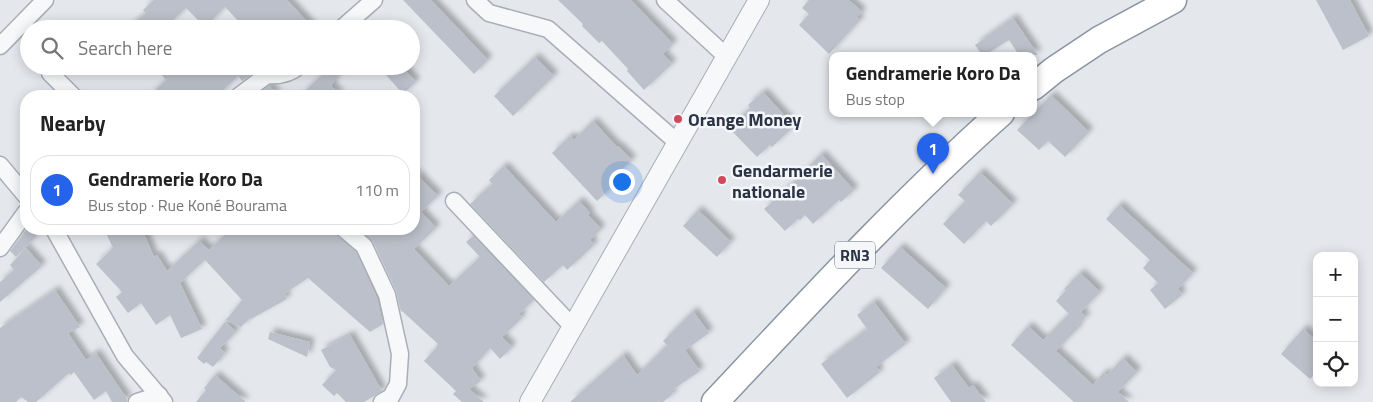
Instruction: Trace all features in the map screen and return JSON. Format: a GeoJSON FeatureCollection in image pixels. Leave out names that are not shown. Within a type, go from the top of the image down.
{"type":"FeatureCollection","features":[{"type":"Feature","properties":{"kind":"highway"},"geometry":{"type":"LineString","coordinates":[[1037,84],[1054,70],[1100,40],[1173,0]]}},
{"type":"Feature","properties":{"kind":"highway","name":"RN3"},"geometry":{"type":"LineString","coordinates":[[715,402],[828,282],[955,154],[997,117]]}},
{"type":"Feature","properties":{"kind":"street"},"geometry":{"type":"LineString","coordinates":[[25,20],[45,0]]}},
{"type":"Feature","properties":{"kind":"street"},"geometry":{"type":"LineString","coordinates":[[351,20],[374,0]]}},
{"type":"Feature","properties":{"kind":"street"},"geometry":{"type":"LineString","coordinates":[[475,0],[489,13],[548,29],[678,143]]}},
{"type":"Feature","properties":{"kind":"street"},"geometry":{"type":"LineString","coordinates":[[665,0],[727,57]]}},
{"type":"Feature","properties":{"kind":"street"},"geometry":{"type":"LineString","coordinates":[[530,402],[759,0]]}},
{"type":"Feature","properties":{"kind":"street"},"geometry":{"type":"LineString","coordinates":[[0,46],[20,26]]}},
{"type":"Feature","properties":{"kind":"street"},"geometry":{"type":"LineString","coordinates":[[52,75],[67,90]]}},
{"type":"Feature","properties":{"kind":"street"},"geometry":{"type":"LineString","coordinates":[[247,90],[267,75],[281,75]]}},
{"type":"Feature","properties":{"kind":"street"},"geometry":{"type":"LineString","coordinates":[[0,165],[20,189]]}},
{"type":"Feature","properties":{"kind":"street"},"geometry":{"type":"LineString","coordinates":[[454,201],[572,326]]}},
{"type":"Feature","properties":{"kind":"street"},"geometry":{"type":"LineString","coordinates":[[0,248],[20,220]]}},
{"type":"Feature","properties":{"kind":"street"},"geometry":{"type":"LineString","coordinates":[[57,235],[125,356],[161,398]]}},
{"type":"Feature","properties":{"kind":"street"},"geometry":{"type":"LineString","coordinates":[[351,235],[364,246],[387,295],[400,354],[398,384],[391,397],[382,402]]}},
{"type":"Feature","properties":{"kind":"street"},"geometry":{"type":"LineString","coordinates":[[137,402],[161,398]]}},
{"type":"Feature","properties":{"kind":"building"},"geometry":{"type":"Polygon","coordinates":[[[154,0],[287,0],[306,20],[237,20],[225,7],[212,20],[198,20],[186,8],[173,20],[138,20],[146,13],[143,10],[154,0]]]}},
{"type":"Feature","properties":{"kind":"building"},"geometry":{"type":"Polygon","coordinates":[[[403,0],[431,0],[488,60],[474,74],[403,0]]]}},
{"type":"Feature","properties":{"kind":"building"},"geometry":{"type":"Polygon","coordinates":[[[558,0],[631,0],[673,44],[663,54],[672,64],[644,90],[627,71],[628,69],[602,41],[599,43],[582,26],[583,24],[558,0]]]}},
{"type":"Feature","properties":{"kind":"building"},"geometry":{"type":"Polygon","coordinates":[[[809,0],[849,0],[862,12],[857,17],[860,20],[829,54],[799,25],[809,14],[802,8],[809,0]]]}},
{"type":"Feature","properties":{"kind":"building"},"geometry":{"type":"Polygon","coordinates":[[[1316,0],[1350,0],[1369,36],[1343,50],[1316,0]]]}},
{"type":"Feature","properties":{"kind":"building"},"geometry":{"type":"Polygon","coordinates":[[[1013,18],[1036,52],[1017,52],[1009,40],[990,52],[980,52],[975,45],[1013,18]]]}},
{"type":"Feature","properties":{"kind":"building"},"geometry":{"type":"Polygon","coordinates":[[[535,57],[554,76],[513,116],[494,96],[535,57]]]}},
{"type":"Feature","properties":{"kind":"building"},"geometry":{"type":"Polygon","coordinates":[[[162,75],[250,75],[242,81],[238,76],[223,90],[155,90],[166,80],[162,75]]]}},
{"type":"Feature","properties":{"kind":"building"},"geometry":{"type":"Polygon","coordinates":[[[322,75],[338,75],[331,86],[335,90],[306,90],[322,75]]]}},
{"type":"Feature","properties":{"kind":"building"},"geometry":{"type":"Polygon","coordinates":[[[386,75],[409,75],[416,82],[407,90],[399,90],[386,75]]]}},
{"type":"Feature","properties":{"kind":"building"},"geometry":{"type":"Polygon","coordinates":[[[269,86],[273,90],[263,90],[269,86]]]}},
{"type":"Feature","properties":{"kind":"building"},"geometry":{"type":"Polygon","coordinates":[[[763,92],[794,126],[772,147],[770,145],[757,157],[729,128],[750,108],[748,105],[763,92]]]}},
{"type":"Feature","properties":{"kind":"building"},"geometry":{"type":"Polygon","coordinates":[[[1051,95],[1089,132],[1065,157],[1048,141],[1039,150],[1017,130],[1030,117],[1037,117],[1037,109],[1051,95]]]}},
{"type":"Feature","properties":{"kind":"building"},"geometry":{"type":"Polygon","coordinates":[[[593,121],[632,160],[611,180],[615,184],[597,201],[552,153],[570,136],[574,140],[593,121]]]}},
{"type":"Feature","properties":{"kind":"building"},"geometry":{"type":"Polygon","coordinates":[[[821,154],[854,190],[841,202],[839,200],[813,224],[805,215],[785,231],[764,209],[821,154]]]}},
{"type":"Feature","properties":{"kind":"building"},"geometry":{"type":"Polygon","coordinates":[[[504,166],[556,222],[579,201],[590,213],[588,215],[601,229],[590,240],[594,245],[567,270],[563,265],[544,282],[470,204],[492,184],[489,180],[504,166]]]}},
{"type":"Feature","properties":{"kind":"building"},"geometry":{"type":"Polygon","coordinates":[[[980,172],[1013,204],[991,226],[986,221],[964,244],[943,224],[965,201],[958,195],[980,172]]]}},
{"type":"Feature","properties":{"kind":"building"},"geometry":{"type":"Polygon","coordinates":[[[420,178],[438,196],[421,212],[436,228],[414,249],[449,286],[480,257],[466,242],[473,236],[534,300],[519,314],[522,318],[502,337],[512,347],[500,359],[490,348],[472,368],[481,381],[469,389],[484,402],[462,402],[453,394],[456,391],[424,361],[438,344],[401,312],[396,291],[373,242],[365,235],[420,235],[420,178]]]}},
{"type":"Feature","properties":{"kind":"building"},"geometry":{"type":"Polygon","coordinates":[[[1119,205],[1193,273],[1178,289],[1182,295],[1165,309],[1150,290],[1158,283],[1143,268],[1150,260],[1106,219],[1119,205]]]}},
{"type":"Feature","properties":{"kind":"building"},"geometry":{"type":"Polygon","coordinates":[[[698,210],[731,242],[717,257],[683,226],[698,210]]]}},
{"type":"Feature","properties":{"kind":"building"},"geometry":{"type":"Polygon","coordinates":[[[22,235],[33,235],[35,237],[16,257],[10,251],[22,235]]]}},
{"type":"Feature","properties":{"kind":"building"},"geometry":{"type":"Polygon","coordinates":[[[107,235],[145,235],[154,257],[157,255],[167,271],[199,241],[209,250],[225,235],[337,235],[356,252],[377,298],[383,324],[370,332],[308,278],[284,294],[287,299],[250,318],[241,327],[226,320],[242,300],[205,260],[180,283],[202,329],[181,338],[170,315],[156,325],[141,303],[128,313],[116,297],[122,292],[96,264],[113,248],[107,235]]]}},
{"type":"Feature","properties":{"kind":"building"},"geometry":{"type":"Polygon","coordinates":[[[900,247],[946,288],[928,309],[881,268],[900,247]]]}},
{"type":"Feature","properties":{"kind":"building"},"geometry":{"type":"Polygon","coordinates":[[[26,248],[42,266],[0,302],[0,282],[14,270],[10,265],[26,248]]]}},
{"type":"Feature","properties":{"kind":"building"},"geometry":{"type":"Polygon","coordinates":[[[1080,273],[1100,292],[1081,312],[1086,317],[1077,326],[1079,327],[1056,351],[1093,385],[1103,373],[1107,375],[1123,358],[1137,372],[1118,392],[1129,402],[1074,402],[1011,345],[1028,326],[1043,340],[1069,314],[1056,301],[1066,290],[1064,289],[1080,273]]]}},
{"type":"Feature","properties":{"kind":"building"},"geometry":{"type":"Polygon","coordinates":[[[55,290],[80,327],[68,333],[86,360],[96,353],[127,399],[127,402],[112,402],[106,391],[94,400],[74,372],[71,375],[69,373],[36,402],[28,402],[21,397],[16,402],[0,402],[0,328],[55,290]]]}},
{"type":"Feature","properties":{"kind":"building"},"geometry":{"type":"Polygon","coordinates":[[[874,302],[906,344],[876,367],[880,372],[847,398],[821,364],[867,329],[857,315],[874,302]]]}},
{"type":"Feature","properties":{"kind":"building"},"geometry":{"type":"Polygon","coordinates":[[[693,311],[709,333],[685,350],[700,371],[671,391],[673,394],[663,402],[570,402],[623,355],[637,375],[667,345],[663,341],[693,311]]]}},
{"type":"Feature","properties":{"kind":"building"},"geometry":{"type":"Polygon","coordinates":[[[225,322],[236,332],[220,348],[225,353],[213,367],[206,362],[204,364],[197,358],[225,322]]]}},
{"type":"Feature","properties":{"kind":"building"},"geometry":{"type":"Polygon","coordinates":[[[1303,329],[1313,338],[1313,376],[1310,379],[1281,354],[1303,329]]]}},
{"type":"Feature","properties":{"kind":"building"},"geometry":{"type":"Polygon","coordinates":[[[270,332],[310,342],[307,357],[268,339],[270,332]]]}},
{"type":"Feature","properties":{"kind":"building"},"geometry":{"type":"Polygon","coordinates":[[[350,335],[382,391],[364,402],[346,402],[337,393],[334,396],[322,385],[336,370],[330,367],[321,350],[350,335]]]}},
{"type":"Feature","properties":{"kind":"building"},"geometry":{"type":"Polygon","coordinates":[[[952,365],[969,388],[973,385],[986,402],[951,402],[934,378],[952,365]]]}},
{"type":"Feature","properties":{"kind":"building"},"geometry":{"type":"Polygon","coordinates":[[[215,375],[246,402],[196,402],[206,390],[204,388],[215,375]]]}},
{"type":"Feature","properties":{"kind":"place","name":"Orange Money"},"geometry":{"type":"Point","coordinates":[678,119]}},
{"type":"Feature","properties":{"kind":"place","name":"Gendramerie Koro Da"},"geometry":{"type":"Point","coordinates":[933,174]}},
{"type":"Feature","properties":{"kind":"place","name":"Gendarmerie nationale"},"geometry":{"type":"Point","coordinates":[722,180]}}]}
